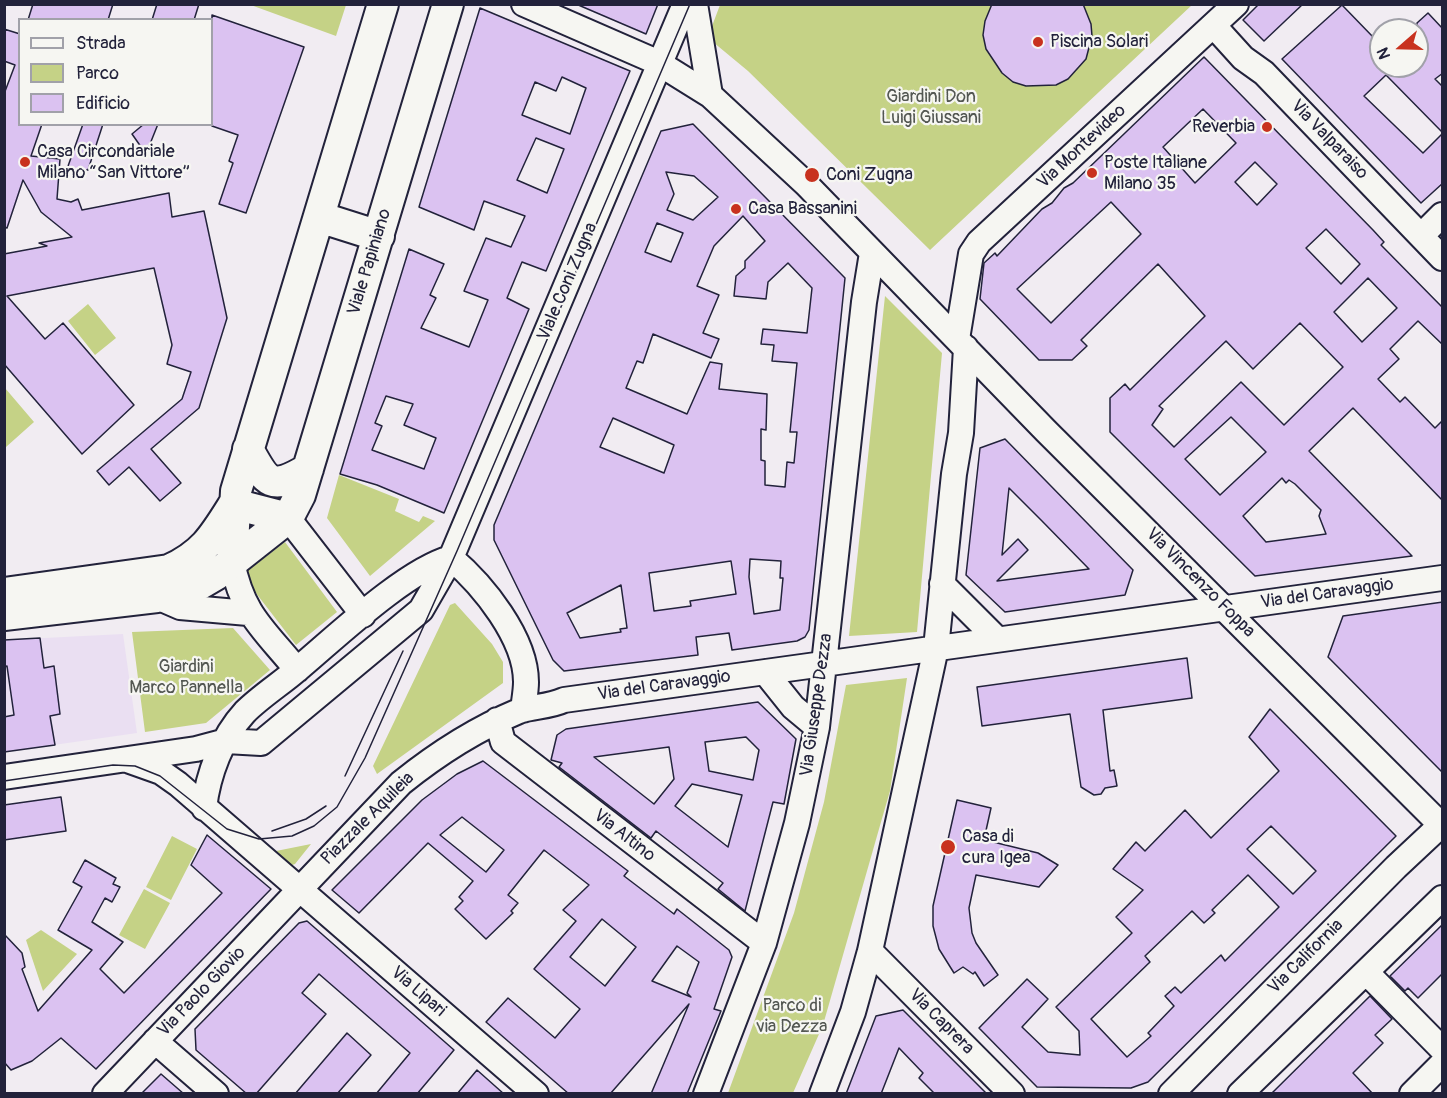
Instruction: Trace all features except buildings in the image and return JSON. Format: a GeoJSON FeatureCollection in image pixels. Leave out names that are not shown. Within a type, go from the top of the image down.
{"type":"FeatureCollection","features":[{"type":"Feature","properties":{"kind":"main road"},"geometry":{"type":"LineString","coordinates":[[232,562],[234,504],[248,449],[383,4]]}},
{"type":"Feature","properties":{"kind":"main road","name":"Viale Papiniano"},"geometry":{"type":"LineString","coordinates":[[288,518],[300,495],[308,470],[448,4]]}},
{"type":"Feature","properties":{"kind":"main road"},"geometry":{"type":"LineString","coordinates":[[319,217],[379,236]]}},
{"type":"Feature","properties":{"kind":"main road"},"geometry":{"type":"LineString","coordinates":[[248,449],[262,474],[276,483],[287,482],[308,470]]}},
{"type":"Feature","properties":{"kind":"main road"},"geometry":{"type":"LineString","coordinates":[[234,504],[288,518]]}},
{"type":"Feature","properties":{"kind":"main road"},"geometry":{"type":"LineString","coordinates":[[4,593],[169,570],[185,562],[208,545],[234,504]]}},
{"type":"Feature","properties":{"kind":"main road"},"geometry":{"type":"LineString","coordinates":[[4,615],[157,597],[200,584],[288,518]]}},
{"type":"Feature","properties":{"kind":"street","name":"Via Vincenzo Foppa"},"geometry":{"type":"LineString","coordinates":[[524,4],[659,63],[710,95],[806,184],[962,344],[1442,825]]}},
{"type":"Feature","properties":{"kind":"street","name":"Viale Coni Zugna"},"geometry":{"type":"LineString","coordinates":[[451,558],[659,63],[686,4]]}},
{"type":"Feature","properties":{"kind":"street"},"geometry":{"type":"LineString","coordinates":[[695,4],[710,95]]}},
{"type":"Feature","properties":{"kind":"street","name":"Via Montevideo"},"geometry":{"type":"LineString","coordinates":[[962,344],[962,309],[971,254],[979,242],[1236,4]]}},
{"type":"Feature","properties":{"kind":"street","name":"Via Valparaiso"},"geometry":{"type":"LineString","coordinates":[[1214,26],[1243,58],[1264,73],[1443,258]]}},
{"type":"Feature","properties":{"kind":"street"},"geometry":{"type":"LineString","coordinates":[[1421,236],[1443,215]]}},
{"type":"Feature","properties":{"kind":"street","name":"Via Giuseppe Dezza"},"geometry":{"type":"LineString","coordinates":[[706,1094],[764,943],[797,823],[817,727],[864,302],[872,253]]}},
{"type":"Feature","properties":{"kind":"street"},"geometry":{"type":"LineString","coordinates":[[822,1094],[853,1012],[870,951],[936,648],[954,474],[961,434],[962,344]]}},
{"type":"Feature","properties":{"kind":"street"},"geometry":{"type":"LineString","coordinates":[[288,518],[363,615]]}},
{"type":"Feature","properties":{"kind":"street"},"geometry":{"type":"LineString","coordinates":[[204,808],[208,779],[226,741],[245,712],[363,615],[428,567],[451,558]]}},
{"type":"Feature","properties":{"kind":"street"},"geometry":{"type":"LineString","coordinates":[[451,558],[471,575],[497,607],[522,657],[526,681],[523,710]]}},
{"type":"Feature","properties":{"kind":"street"},"geometry":{"type":"LineString","coordinates":[[4,777],[135,759],[196,749],[226,741],[261,743],[421,610],[451,558]]}},
{"type":"Feature","properties":{"kind":"street"},"geometry":{"type":"LineString","coordinates":[[232,562],[237,587],[248,613],[297,670]]}},
{"type":"Feature","properties":{"kind":"street","name":"Via del Caravaggio"},"geometry":{"type":"LineString","coordinates":[[523,710],[564,700],[1443,578]]}},
{"type":"Feature","properties":{"kind":"street"},"geometry":{"type":"LineString","coordinates":[[942,584],[997,639]]}},
{"type":"Feature","properties":{"kind":"street"},"geometry":{"type":"LineString","coordinates":[[157,597],[180,607],[248,613]]}},
{"type":"Feature","properties":{"kind":"street"},"geometry":{"type":"LineString","coordinates":[[765,672],[793,707],[817,727]]}},
{"type":"Feature","properties":{"kind":"street"},"geometry":{"type":"LineString","coordinates":[[526,681],[539,691],[564,700]]}},
{"type":"Feature","properties":{"kind":"street","name":"Piazzale Aquileia"},"geometry":{"type":"LineString","coordinates":[[300,890],[401,783],[446,748],[497,720],[523,710]]}},
{"type":"Feature","properties":{"kind":"street","name":"Via Altino"},"geometry":{"type":"LineString","coordinates":[[497,720],[503,742],[507,746],[764,943]]}},
{"type":"Feature","properties":{"kind":"street"},"geometry":{"type":"LineString","coordinates":[[135,759],[161,772],[300,890]]}},
{"type":"Feature","properties":{"kind":"street","name":"Via California"},"geometry":{"type":"LineString","coordinates":[[1171,1094],[1395,867],[1442,825]]}},
{"type":"Feature","properties":{"kind":"street","name":"Via Paolo Giovio"},"geometry":{"type":"LineString","coordinates":[[105,1094],[300,890]]}},
{"type":"Feature","properties":{"kind":"street","name":"Via Lipari"},"geometry":{"type":"LineString","coordinates":[[300,890],[536,1094]]}},
{"type":"Feature","properties":{"kind":"street"},"geometry":{"type":"LineString","coordinates":[[1240,1094],[1443,898]]}},
{"type":"Feature","properties":{"kind":"street","name":"Via Caprera"},"geometry":{"type":"LineString","coordinates":[[870,951],[1012,1094]]}},
{"type":"Feature","properties":{"kind":"street"},"geometry":{"type":"LineString","coordinates":[[1366,972],[1443,1049]]}},
{"type":"Feature","properties":{"kind":"street"},"geometry":{"type":"LineString","coordinates":[[155,1041],[216,1094]]}},
{"type":"Feature","properties":{"kind":"street"},"geometry":{"type":"LineString","coordinates":[[1412,1094],[1443,1064]]}},
{"type":"Feature","properties":{"kind":"shaded area"},"geometry":{"type":"Polygon","coordinates":[[[123,634],[137,733],[5,752],[5,640],[123,634]]]}},
{"type":"Feature","properties":{"kind":"green space"},"geometry":{"type":"Polygon","coordinates":[[[248,4],[346,4],[346,5],[336,36],[248,4]]]}},
{"type":"Feature","properties":{"kind":"green space","name":"Giardini Don Luigi Giussani"},"geometry":{"type":"Polygon","coordinates":[[[720,5],[1192,5],[930,250],[748,71],[713,42],[709,34],[720,5]]]}},
{"type":"Feature","properties":{"kind":"green space"},"geometry":{"type":"Polygon","coordinates":[[[885,296],[942,353],[917,632],[849,636],[885,296]]]}},
{"type":"Feature","properties":{"kind":"green space"},"geometry":{"type":"Polygon","coordinates":[[[88,304],[116,338],[95,355],[68,321],[88,304]]]}},
{"type":"Feature","properties":{"kind":"green space"},"geometry":{"type":"Polygon","coordinates":[[[5,388],[34,422],[6,447],[4,446],[5,388]]]}},
{"type":"Feature","properties":{"kind":"green space"},"geometry":{"type":"Polygon","coordinates":[[[339,475],[399,499],[395,511],[419,522],[423,516],[435,521],[370,576],[327,518],[339,475]]]}},
{"type":"Feature","properties":{"kind":"green space"},"geometry":{"type":"Polygon","coordinates":[[[285,542],[337,612],[296,645],[242,575],[285,542]]]}},
{"type":"Feature","properties":{"kind":"green space"},"geometry":{"type":"Polygon","coordinates":[[[455,603],[492,644],[503,662],[503,683],[377,774],[373,766],[450,605],[455,603]]]}},
{"type":"Feature","properties":{"kind":"green space","name":"Giardini Marco Pannella"},"geometry":{"type":"Polygon","coordinates":[[[233,628],[270,670],[206,723],[145,732],[132,632],[233,628]]]}},
{"type":"Feature","properties":{"kind":"green space","name":"Parco di via Dezza"},"geometry":{"type":"Polygon","coordinates":[[[907,678],[890,791],[823,1025],[793,1093],[728,1093],[794,913],[824,802],[846,685],[907,678]]]}},
{"type":"Feature","properties":{"kind":"green space"},"geometry":{"type":"Polygon","coordinates":[[[172,836],[197,849],[171,900],[146,887],[172,836]]]}},
{"type":"Feature","properties":{"kind":"green space"},"geometry":{"type":"Polygon","coordinates":[[[311,844],[295,864],[289,866],[271,852],[311,844]]]}},
{"type":"Feature","properties":{"kind":"green space"},"geometry":{"type":"Polygon","coordinates":[[[144,889],[170,903],[145,949],[119,935],[144,889]]]}},
{"type":"Feature","properties":{"kind":"green space"},"geometry":{"type":"Polygon","coordinates":[[[41,930],[77,954],[43,991],[26,940],[41,930]]]}},
{"type":"Feature","properties":{"kind":"tram line"},"geometry":{"type":"LineString","coordinates":[[4,781],[113,765],[135,766],[160,776],[227,829],[259,839],[292,836],[314,826],[337,807],[365,758],[457,551],[690,4]]}},
{"type":"Feature","properties":{"kind":"tram line"},"geometry":{"type":"LineString","coordinates":[[345,776],[403,651]]}},
{"type":"Feature","properties":{"kind":"tram line"},"geometry":{"type":"LineString","coordinates":[[272,831],[306,819],[326,806]]}},
{"type":"Feature","properties":{"kind":"place","name":"Piscina Solari"},"geometry":{"type":"Point","coordinates":[1038,42]}},
{"type":"Feature","properties":{"kind":"place","name":"Reverbia"},"geometry":{"type":"Point","coordinates":[1267,127]}},
{"type":"Feature","properties":{"kind":"place","name":"Casa Circondariale Milano “San Vittore”"},"geometry":{"type":"Point","coordinates":[25,162]}},
{"type":"Feature","properties":{"kind":"place","name":"Poste Italiane Milano 35"},"geometry":{"type":"Point","coordinates":[1092,173]}},
{"type":"Feature","properties":{"kind":"place","name":"Coni Zugna"},"geometry":{"type":"Point","coordinates":[812,175]}},
{"type":"Feature","properties":{"kind":"place","name":"Casa Bassanini"},"geometry":{"type":"Point","coordinates":[736,209]}},
{"type":"Feature","properties":{"kind":"place","name":"Casa di cura Igea"},"geometry":{"type":"Point","coordinates":[948,847]}}]}
